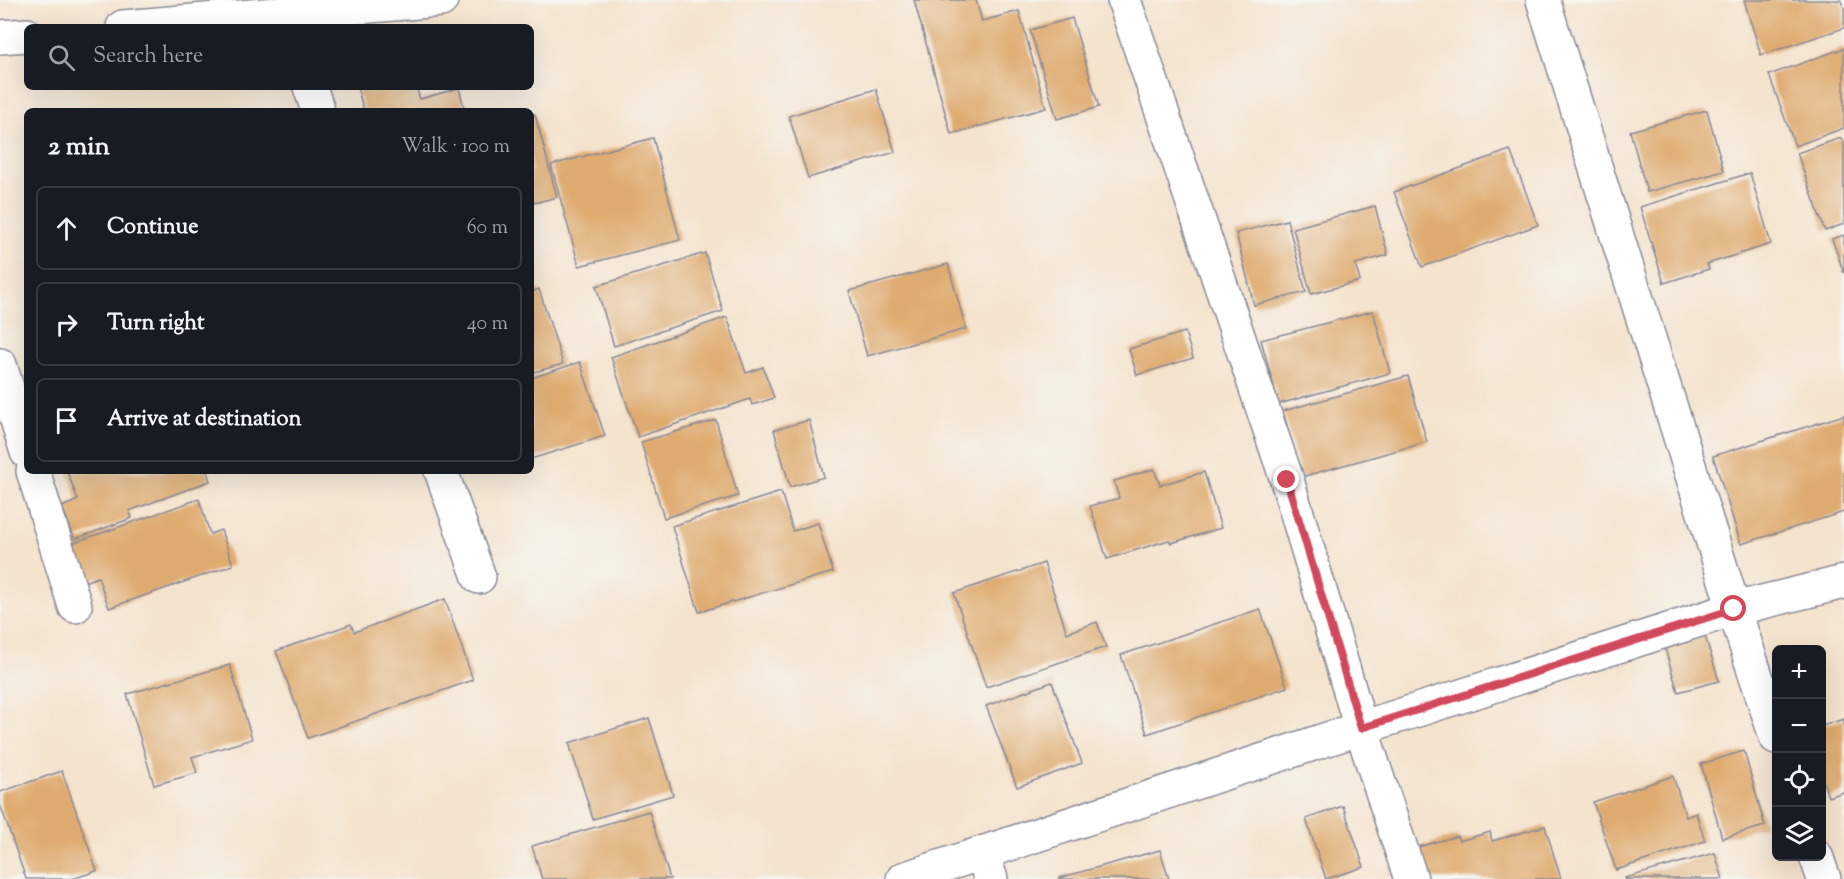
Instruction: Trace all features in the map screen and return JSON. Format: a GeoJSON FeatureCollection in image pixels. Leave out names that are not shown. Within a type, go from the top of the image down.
{"type":"FeatureCollection","features":[{"type":"Feature","properties":{"kind":"street"},"geometry":{"type":"LineString","coordinates":[[194,24],[288,20],[441,0]]}},
{"type":"Feature","properties":{"kind":"street"},"geometry":{"type":"LineString","coordinates":[[1124,0],[1287,480],[1361,728],[1411,879]]}},
{"type":"Feature","properties":{"kind":"street"},"geometry":{"type":"LineString","coordinates":[[1544,0],[1772,725]]}},
{"type":"Feature","properties":{"kind":"street"},"geometry":{"type":"LineString","coordinates":[[0,37],[24,35]]}},
{"type":"Feature","properties":{"kind":"street"},"geometry":{"type":"LineString","coordinates":[[311,90],[317,108]]}},
{"type":"Feature","properties":{"kind":"street"},"geometry":{"type":"LineString","coordinates":[[0,365],[24,442]]}},
{"type":"Feature","properties":{"kind":"street"},"geometry":{"type":"LineString","coordinates":[[34,474],[75,606]]}},
{"type":"Feature","properties":{"kind":"street"},"geometry":{"type":"LineString","coordinates":[[442,474],[479,577]]}},
{"type":"Feature","properties":{"kind":"street"},"geometry":{"type":"LineString","coordinates":[[903,879],[986,866],[1361,728],[1734,609],[1844,582]]}},
{"type":"Feature","properties":{"kind":"street"},"geometry":{"type":"LineString","coordinates":[[1818,861],[1824,879]]}},
{"type":"Feature","properties":{"kind":"building"},"geometry":{"type":"Polygon","coordinates":[[[914,0],[976,0],[982,21],[1019,11],[1046,108],[951,134],[914,0]]]}},
{"type":"Feature","properties":{"kind":"building"},"geometry":{"type":"Polygon","coordinates":[[[1744,0],[1841,0],[1844,8],[1844,28],[1761,55],[1744,0]]]}},
{"type":"Feature","properties":{"kind":"building"},"geometry":{"type":"Polygon","coordinates":[[[1072,18],[1099,107],[1057,119],[1030,30],[1072,18]]]}},
{"type":"Feature","properties":{"kind":"building"},"geometry":{"type":"Polygon","coordinates":[[[1844,48],[1844,128],[1795,146],[1769,75],[1844,48]]]}},
{"type":"Feature","properties":{"kind":"building"},"geometry":{"type":"Polygon","coordinates":[[[876,89],[895,152],[808,178],[789,116],[876,89]]]}},
{"type":"Feature","properties":{"kind":"building"},"geometry":{"type":"Polygon","coordinates":[[[358,90],[417,90],[420,99],[460,90],[464,108],[363,108],[358,90]]]}},
{"type":"Feature","properties":{"kind":"building"},"geometry":{"type":"Polygon","coordinates":[[[1707,110],[1724,171],[1647,192],[1630,131],[1707,110]]]}},
{"type":"Feature","properties":{"kind":"building"},"geometry":{"type":"Polygon","coordinates":[[[534,114],[557,197],[534,203],[534,114]]]}},
{"type":"Feature","properties":{"kind":"building"},"geometry":{"type":"Polygon","coordinates":[[[653,138],[680,240],[579,266],[551,165],[653,138]]]}},
{"type":"Feature","properties":{"kind":"building"},"geometry":{"type":"Polygon","coordinates":[[[1841,138],[1844,143],[1844,224],[1825,231],[1797,153],[1841,138]]]}},
{"type":"Feature","properties":{"kind":"building"},"geometry":{"type":"Polygon","coordinates":[[[1510,150],[1538,225],[1422,267],[1394,192],[1510,150]]]}},
{"type":"Feature","properties":{"kind":"building"},"geometry":{"type":"Polygon","coordinates":[[[1750,173],[1771,244],[1707,264],[1709,269],[1664,283],[1640,207],[1750,173]]]}},
{"type":"Feature","properties":{"kind":"building"},"geometry":{"type":"Polygon","coordinates":[[[1375,206],[1388,255],[1355,264],[1360,281],[1311,294],[1293,228],[1375,206]]]}},
{"type":"Feature","properties":{"kind":"building"},"geometry":{"type":"Polygon","coordinates":[[[1287,220],[1306,292],[1254,305],[1236,233],[1287,220]]]}},
{"type":"Feature","properties":{"kind":"building"},"geometry":{"type":"Polygon","coordinates":[[[1844,235],[1844,273],[1832,239],[1844,235]]]}},
{"type":"Feature","properties":{"kind":"building"},"geometry":{"type":"Polygon","coordinates":[[[705,253],[723,311],[614,346],[596,286],[705,253]]]}},
{"type":"Feature","properties":{"kind":"building"},"geometry":{"type":"Polygon","coordinates":[[[948,264],[966,329],[867,356],[849,291],[948,264]]]}},
{"type":"Feature","properties":{"kind":"building"},"geometry":{"type":"Polygon","coordinates":[[[539,289],[563,364],[534,372],[534,291],[539,289]]]}},
{"type":"Feature","properties":{"kind":"building"},"geometry":{"type":"Polygon","coordinates":[[[1373,311],[1390,373],[1279,404],[1261,340],[1373,311]]]}},
{"type":"Feature","properties":{"kind":"building"},"geometry":{"type":"Polygon","coordinates":[[[727,317],[746,373],[763,367],[774,398],[752,405],[750,399],[638,437],[611,357],[727,317]]]}},
{"type":"Feature","properties":{"kind":"building"},"geometry":{"type":"Polygon","coordinates":[[[1185,332],[1193,358],[1137,375],[1129,349],[1185,332]]]}},
{"type":"Feature","properties":{"kind":"building"},"geometry":{"type":"Polygon","coordinates":[[[580,362],[605,436],[534,458],[534,377],[580,362]]]}},
{"type":"Feature","properties":{"kind":"building"},"geometry":{"type":"Polygon","coordinates":[[[1408,376],[1427,442],[1301,477],[1283,411],[1408,376]]]}},
{"type":"Feature","properties":{"kind":"building"},"geometry":{"type":"Polygon","coordinates":[[[1844,415],[1844,512],[1741,544],[1713,456],[1844,415]]]}},
{"type":"Feature","properties":{"kind":"building"},"geometry":{"type":"Polygon","coordinates":[[[716,420],[738,496],[664,518],[641,442],[716,420]]]}},
{"type":"Feature","properties":{"kind":"building"},"geometry":{"type":"Polygon","coordinates":[[[809,420],[824,477],[790,487],[774,430],[809,420]]]}},
{"type":"Feature","properties":{"kind":"building"},"geometry":{"type":"Polygon","coordinates":[[[1154,469],[1160,485],[1204,472],[1221,528],[1171,543],[1169,540],[1107,559],[1090,506],[1119,498],[1114,481],[1154,469]]]}},
{"type":"Feature","properties":{"kind":"building"},"geometry":{"type":"Polygon","coordinates":[[[68,474],[208,474],[210,481],[129,511],[132,518],[75,539],[62,507],[78,500],[68,474]]]}},
{"type":"Feature","properties":{"kind":"building"},"geometry":{"type":"Polygon","coordinates":[[[781,492],[793,531],[818,523],[833,572],[699,612],[672,526],[781,492]]]}},
{"type":"Feature","properties":{"kind":"building"},"geometry":{"type":"Polygon","coordinates":[[[199,499],[210,534],[221,530],[233,565],[109,608],[98,577],[84,582],[70,544],[199,499]]]}},
{"type":"Feature","properties":{"kind":"building"},"geometry":{"type":"Polygon","coordinates":[[[1044,563],[1067,633],[1097,622],[1106,647],[986,687],[954,593],[1044,563]]]}},
{"type":"Feature","properties":{"kind":"building"},"geometry":{"type":"Polygon","coordinates":[[[445,599],[473,680],[308,738],[276,651],[351,624],[354,632],[445,599]]]}},
{"type":"Feature","properties":{"kind":"building"},"geometry":{"type":"Polygon","coordinates":[[[1260,609],[1287,687],[1147,734],[1121,655],[1260,609]]]}},
{"type":"Feature","properties":{"kind":"building"},"geometry":{"type":"Polygon","coordinates":[[[1705,636],[1719,681],[1678,692],[1665,649],[1705,636]]]}},
{"type":"Feature","properties":{"kind":"building"},"geometry":{"type":"Polygon","coordinates":[[[230,665],[252,739],[192,757],[197,773],[154,785],[127,694],[230,665]]]}},
{"type":"Feature","properties":{"kind":"building"},"geometry":{"type":"Polygon","coordinates":[[[1052,682],[1082,763],[1017,787],[986,706],[1052,682]]]}},
{"type":"Feature","properties":{"kind":"building"},"geometry":{"type":"Polygon","coordinates":[[[649,718],[673,795],[593,819],[569,743],[649,718]]]}},
{"type":"Feature","properties":{"kind":"building"},"geometry":{"type":"Polygon","coordinates":[[[1844,719],[1844,792],[1828,797],[1826,790],[1826,725],[1844,719]]]}},
{"type":"Feature","properties":{"kind":"building"},"geometry":{"type":"Polygon","coordinates":[[[1744,751],[1765,826],[1722,838],[1701,764],[1744,751]]]}},
{"type":"Feature","properties":{"kind":"building"},"geometry":{"type":"Polygon","coordinates":[[[62,771],[97,871],[72,879],[26,879],[0,804],[0,792],[62,771]]]}},
{"type":"Feature","properties":{"kind":"building"},"geometry":{"type":"Polygon","coordinates":[[[1673,776],[1686,817],[1696,813],[1705,841],[1616,870],[1593,802],[1673,776]]]}},
{"type":"Feature","properties":{"kind":"building"},"geometry":{"type":"Polygon","coordinates":[[[1343,806],[1364,867],[1326,879],[1306,819],[1343,806]]]}},
{"type":"Feature","properties":{"kind":"building"},"geometry":{"type":"Polygon","coordinates":[[[649,811],[670,879],[542,879],[532,846],[649,811]]]}},
{"type":"Feature","properties":{"kind":"building"},"geometry":{"type":"Polygon","coordinates":[[[1545,826],[1561,879],[1427,879],[1418,847],[1457,836],[1459,841],[1490,832],[1492,841],[1545,826]]]}},
{"type":"Feature","properties":{"kind":"building"},"geometry":{"type":"Polygon","coordinates":[[[1160,850],[1169,879],[1059,879],[1059,878],[1160,850]]]}},
{"type":"Feature","properties":{"kind":"building"},"geometry":{"type":"Polygon","coordinates":[[[1715,853],[1723,879],[1625,879],[1625,878],[1715,853]]]}},
{"type":"Feature","properties":{"kind":"route"},"geometry":{"type":"LineString","coordinates":[[1287,480],[1361,728],[1734,609]]}}]}
